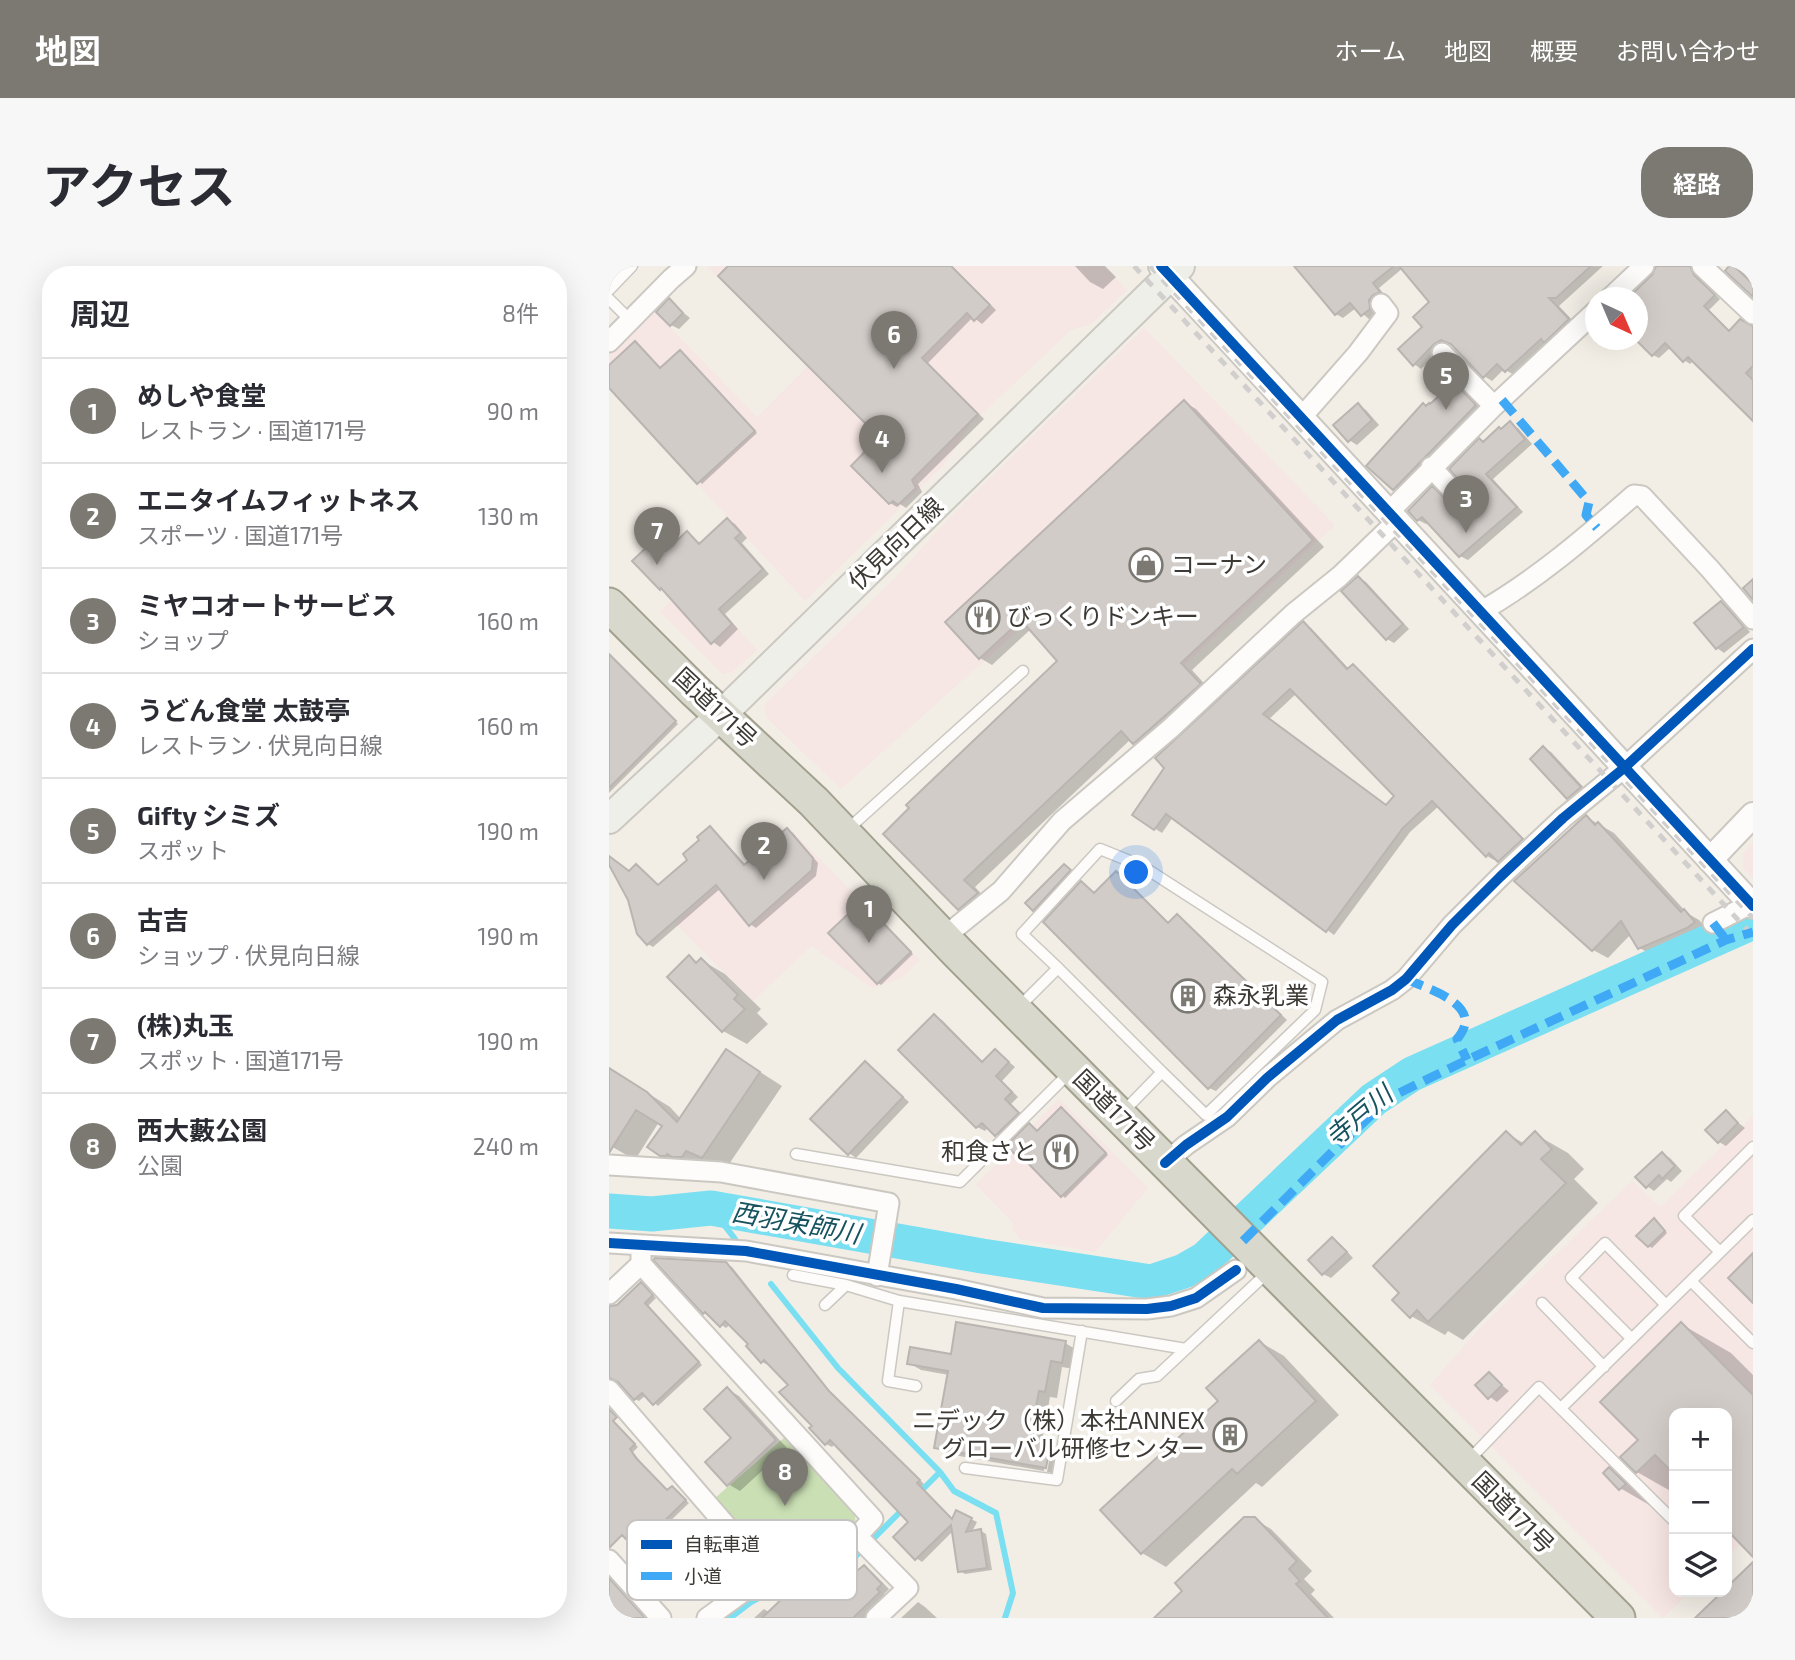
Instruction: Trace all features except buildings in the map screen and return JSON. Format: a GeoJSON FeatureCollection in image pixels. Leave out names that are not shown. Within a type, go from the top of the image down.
{"type":"FeatureCollection","features":[{"type":"Feature","properties":{"kind":"highway","name":"国道171号"},"geometry":{"type":"LineString","coordinates":[[609,605],[844,832],[1165,1163],[1236,1246],[1271,1269],[1618,1618]]}},
{"type":"Feature","properties":{"kind":"main road","name":"伏見向日線"},"geometry":{"type":"LineString","coordinates":[[609,820],[721,715],[1170,269]]}},
{"type":"Feature","properties":{"kind":"street"},"geometry":{"type":"LineString","coordinates":[[609,342],[686,266]]}},
{"type":"Feature","properties":{"kind":"street"},"geometry":{"type":"LineString","coordinates":[[1622,287],[1644,266]]}},
{"type":"Feature","properties":{"kind":"street"},"geometry":{"type":"LineString","coordinates":[[1702,266],[1753,314]]}},
{"type":"Feature","properties":{"kind":"street"},"geometry":{"type":"LineString","coordinates":[[1170,269],[1300,419],[1752,905],[1713,923]]}},
{"type":"Feature","properties":{"kind":"street"},"geometry":{"type":"LineString","coordinates":[[1300,419],[1359,353],[1388,313],[1381,304]]}},
{"type":"Feature","properties":{"kind":"street"},"geometry":{"type":"LineString","coordinates":[[944,937],[1002,891],[1062,821],[1171,727],[1293,614],[1341,576],[1431,467],[1585,320]]}},
{"type":"Feature","properties":{"kind":"street"},"geometry":{"type":"LineString","coordinates":[[1442,353],[1494,406]]}},
{"type":"Feature","properties":{"kind":"street"},"geometry":{"type":"LineString","coordinates":[[1431,467],[1456,494]]}},
{"type":"Feature","properties":{"kind":"street"},"geometry":{"type":"LineString","coordinates":[[1480,612],[1509,596],[1585,538],[1634,495],[1642,496],[1753,619]]}},
{"type":"Feature","properties":{"kind":"street"},"geometry":{"type":"LineString","coordinates":[[1165,1163],[1227,1117],[1267,1078],[1337,1020],[1392,990],[1406,979],[1452,925],[1500,877],[1753,649]]}},
{"type":"Feature","properties":{"kind":"street"},"geometry":{"type":"LineString","coordinates":[[1710,860],[1753,815]]}},
{"type":"Feature","properties":{"kind":"street"},"geometry":{"type":"LineString","coordinates":[[609,1166],[721,1172],[889,1203],[877,1276]]}},
{"type":"Feature","properties":{"kind":"street"},"geometry":{"type":"LineString","coordinates":[[609,1243],[641,1254],[746,1251],[956,1289],[1043,1308],[1147,1309],[1171,1306],[1196,1298],[1236,1246]]}},
{"type":"Feature","properties":{"kind":"street"},"geometry":{"type":"LineString","coordinates":[[609,1294],[641,1254]]}},
{"type":"Feature","properties":{"kind":"street"},"geometry":{"type":"LineString","coordinates":[[641,1254],[873,1519],[857,1536],[908,1588],[876,1618]]}},
{"type":"Feature","properties":{"kind":"street"},"geometry":{"type":"LineString","coordinates":[[609,1390],[721,1520]]}},
{"type":"Feature","properties":{"kind":"street"},"geometry":{"type":"LineString","coordinates":[[609,1560],[627,1580]]}},
{"type":"Feature","properties":{"kind":"street"},"geometry":{"type":"LineString","coordinates":[[645,1600],[661,1618]]}},
{"type":"Feature","properties":{"kind":"street"},"geometry":{"type":"LineString","coordinates":[[707,1618],[732,1600]]}},
{"type":"Feature","properties":{"kind":"lane"},"geometry":{"type":"LineString","coordinates":[[609,290],[632,266]]}},
{"type":"Feature","properties":{"kind":"lane"},"geometry":{"type":"LineString","coordinates":[[609,299],[630,320]]}},
{"type":"Feature","properties":{"kind":"lane"},"geometry":{"type":"LineString","coordinates":[[844,832],[1023,671]]}},
{"type":"Feature","properties":{"kind":"lane"},"geometry":{"type":"LineString","coordinates":[[1100,849],[1142,866],[1322,982],[1315,1010],[1206,1115],[1058,968],[1022,934],[1100,849]]}},
{"type":"Feature","properties":{"kind":"lane"},"geometry":{"type":"LineString","coordinates":[[1015,1011],[1058,968]]}},
{"type":"Feature","properties":{"kind":"lane"},"geometry":{"type":"LineString","coordinates":[[796,1154],[960,1182],[1073,1069]]}},
{"type":"Feature","properties":{"kind":"lane"},"geometry":{"type":"LineString","coordinates":[[1119,1116],[1162,1072]]}},
{"type":"Feature","properties":{"kind":"lane"},"geometry":{"type":"LineString","coordinates":[[1720,1252],[1684,1216],[1753,1147]]}},
{"type":"Feature","properties":{"kind":"lane"},"geometry":{"type":"LineString","coordinates":[[1561,1408],[1753,1220]]}},
{"type":"Feature","properties":{"kind":"lane"},"geometry":{"type":"LineString","coordinates":[[1632,1339],[1571,1278],[1605,1243],[1666,1306]]}},
{"type":"Feature","properties":{"kind":"lane"},"geometry":{"type":"LineString","coordinates":[[1116,1401],[1139,1379],[1157,1376],[1271,1269]]}},
{"type":"Feature","properties":{"kind":"lane"},"geometry":{"type":"LineString","coordinates":[[793,1275],[846,1285],[899,1301],[1186,1349]]}},
{"type":"Feature","properties":{"kind":"lane"},"geometry":{"type":"LineString","coordinates":[[1691,1281],[1753,1343]]}},
{"type":"Feature","properties":{"kind":"lane"},"geometry":{"type":"LineString","coordinates":[[825,1305],[846,1285]]}},
{"type":"Feature","properties":{"kind":"lane"},"geometry":{"type":"LineString","coordinates":[[899,1301],[888,1381],[916,1386]]}},
{"type":"Feature","properties":{"kind":"lane"},"geometry":{"type":"LineString","coordinates":[[1542,1303],[1604,1367]]}},
{"type":"Feature","properties":{"kind":"lane"},"geometry":{"type":"LineString","coordinates":[[965,1468],[1057,1480],[1083,1331]]}},
{"type":"Feature","properties":{"kind":"lane"},"geometry":{"type":"LineString","coordinates":[[1465,1464],[1539,1387],[1669,1516]]}},
{"type":"Feature","properties":{"kind":"shaded area"},"geometry":{"type":"Polygon","coordinates":[[[707,266],[1104,266],[1127,290],[1091,324],[1071,330],[970,425],[943,466],[924,484],[707,266]]]}},
{"type":"Feature","properties":{"kind":"shaded area"},"geometry":{"type":"Polygon","coordinates":[[[651,308],[757,417],[807,367],[923,485],[805,601],[609,388],[609,353],[651,308]]]}},
{"type":"Feature","properties":{"kind":"shaded area"},"geometry":{"type":"Polygon","coordinates":[[[1144,328],[1335,525],[1144,703],[1048,604],[841,789],[765,716],[766,703],[894,579],[954,513],[1144,328]]]}},
{"type":"Feature","properties":{"kind":"shaded area"},"geometry":{"type":"Polygon","coordinates":[[[693,579],[757,650],[732,672],[723,674],[660,612],[693,579]]]}},
{"type":"Feature","properties":{"kind":"shaded area"},"geometry":{"type":"Polygon","coordinates":[[[787,826],[920,960],[901,978],[873,988],[811,946],[753,1001],[675,923],[787,826]]]}},
{"type":"Feature","properties":{"kind":"shaded area"},"geometry":{"type":"Polygon","coordinates":[[[1753,843],[1753,878],[1743,868],[1743,853],[1753,843]]]}},
{"type":"Feature","properties":{"kind":"shaded area"},"geometry":{"type":"Polygon","coordinates":[[[1059,1099],[1148,1188],[1095,1252],[1020,1239],[1013,1230],[1013,1223],[976,1185],[1059,1099]]]}},
{"type":"Feature","properties":{"kind":"shaded area"},"geometry":{"type":"Polygon","coordinates":[[[1753,1116],[1753,1532],[1732,1552],[1732,1408],[1669,1408],[1669,1597],[1685,1597],[1663,1618],[1430,1385],[1479,1329],[1632,1181],[1660,1207],[1753,1116]]]}},
{"type":"Feature","properties":{"kind":"green space"},"geometry":{"type":"Polygon","coordinates":[[[786,1436],[855,1514],[855,1520],[735,1520],[715,1498],[786,1436]]]}},
{"type":"Feature","properties":{"kind":"water"},"geometry":{"type":"Polygon","coordinates":[[[676,1203],[673,1216],[649,1226],[609,1223],[609,1208],[652,1211],[676,1203]]]}},
{"type":"Feature","properties":{"kind":"waterway","name":"寺戸川"},"geometry":{"type":"LineString","coordinates":[[609,1211],[652,1214],[711,1208],[982,1256],[1151,1282],[1184,1271],[1205,1259],[1374,1099],[1412,1074],[1753,922]]}},
{"type":"Feature","properties":{"kind":"waterway","name":"西羽束師川"},"geometry":{"type":"LineString","coordinates":[[711,1208],[735,1239]]}},
{"type":"Feature","properties":{"kind":"waterway"},"geometry":{"type":"LineString","coordinates":[[771,1284],[838,1368],[940,1472],[954,1491],[996,1513],[1013,1593],[1005,1618]]}},
{"type":"Feature","properties":{"kind":"waterway"},"geometry":{"type":"LineString","coordinates":[[919,1493],[940,1472]]}},
{"type":"Feature","properties":{"kind":"waterway"},"geometry":{"type":"LineString","coordinates":[[857,1555],[904,1508]]}},
{"type":"Feature","properties":{"kind":"waterway"},"geometry":{"type":"LineString","coordinates":[[730,1618],[755,1600]]}},
{"type":"Feature","properties":{"kind":"railway"},"geometry":{"type":"LineString","coordinates":[[1134,266],[1753,936]]}},
{"type":"Feature","properties":{"kind":"railway"},"geometry":{"type":"LineString","coordinates":[[1150,266],[1753,918]]}},
{"type":"Feature","properties":{"kind":"marked path"},"geometry":{"type":"LineString","coordinates":[[1502,400],[1589,502],[1586,515],[1597,528]]}},
{"type":"Feature","properties":{"kind":"marked path"},"geometry":{"type":"LineString","coordinates":[[1713,923],[1726,940]]}},
{"type":"Feature","properties":{"kind":"marked path"},"geometry":{"type":"LineString","coordinates":[[1243,1241],[1334,1150],[1399,1093],[1726,940],[1753,932]]}},
{"type":"Feature","properties":{"kind":"marked path"},"geometry":{"type":"LineString","coordinates":[[1406,979],[1440,994],[1460,1008],[1465,1017],[1464,1027],[1457,1039],[1467,1060]]}},
{"type":"Feature","properties":{"kind":"cycle path"},"geometry":{"type":"LineString","coordinates":[[1161,266],[1753,906]]}},
{"type":"Feature","properties":{"kind":"cycle path"},"geometry":{"type":"LineString","coordinates":[[1165,1163],[1227,1117],[1267,1078],[1337,1020],[1392,990],[1406,979],[1452,925],[1500,877],[1753,649]]}},
{"type":"Feature","properties":{"kind":"cycle path"},"geometry":{"type":"LineString","coordinates":[[609,1243],[746,1251],[956,1289],[1043,1308],[1147,1309],[1171,1306],[1196,1298],[1236,1270]]}},
{"type":"Feature","properties":{"kind":"place","name":"古吉"},"geometry":{"type":"Point","coordinates":[894,369]}},
{"type":"Feature","properties":{"kind":"place","name":"Gifty シミズ"},"geometry":{"type":"Point","coordinates":[1446,410]}},
{"type":"Feature","properties":{"kind":"place","name":"うどん食堂 太鼓亭"},"geometry":{"type":"Point","coordinates":[882,473]}},
{"type":"Feature","properties":{"kind":"place","name":"ミヤコオートサービス"},"geometry":{"type":"Point","coordinates":[1466,533]}},
{"type":"Feature","properties":{"kind":"place","name":"(株)丸玉"},"geometry":{"type":"Point","coordinates":[657,565]}},
{"type":"Feature","properties":{"kind":"place","name":"コーナン"},"geometry":{"type":"Point","coordinates":[1146,565]}},
{"type":"Feature","properties":{"kind":"place","name":"びっくりドンキー"},"geometry":{"type":"Point","coordinates":[983,617]}},
{"type":"Feature","properties":{"kind":"place","name":"エニタイムフィットネス"},"geometry":{"type":"Point","coordinates":[764,880]}},
{"type":"Feature","properties":{"kind":"place","name":"めしや食堂"},"geometry":{"type":"Point","coordinates":[869,943]}},
{"type":"Feature","properties":{"kind":"place","name":"森永乳業"},"geometry":{"type":"Point","coordinates":[1188,996]}},
{"type":"Feature","properties":{"kind":"place","name":"和食さと"},"geometry":{"type":"Point","coordinates":[1061,1152]}},
{"type":"Feature","properties":{"kind":"place","name":"ニデック（株）本社ANNEX グローバル研修センター"},"geometry":{"type":"Point","coordinates":[1230,1435]}},
{"type":"Feature","properties":{"kind":"place","name":"西大藪公園"},"geometry":{"type":"Point","coordinates":[785,1506]}}]}
